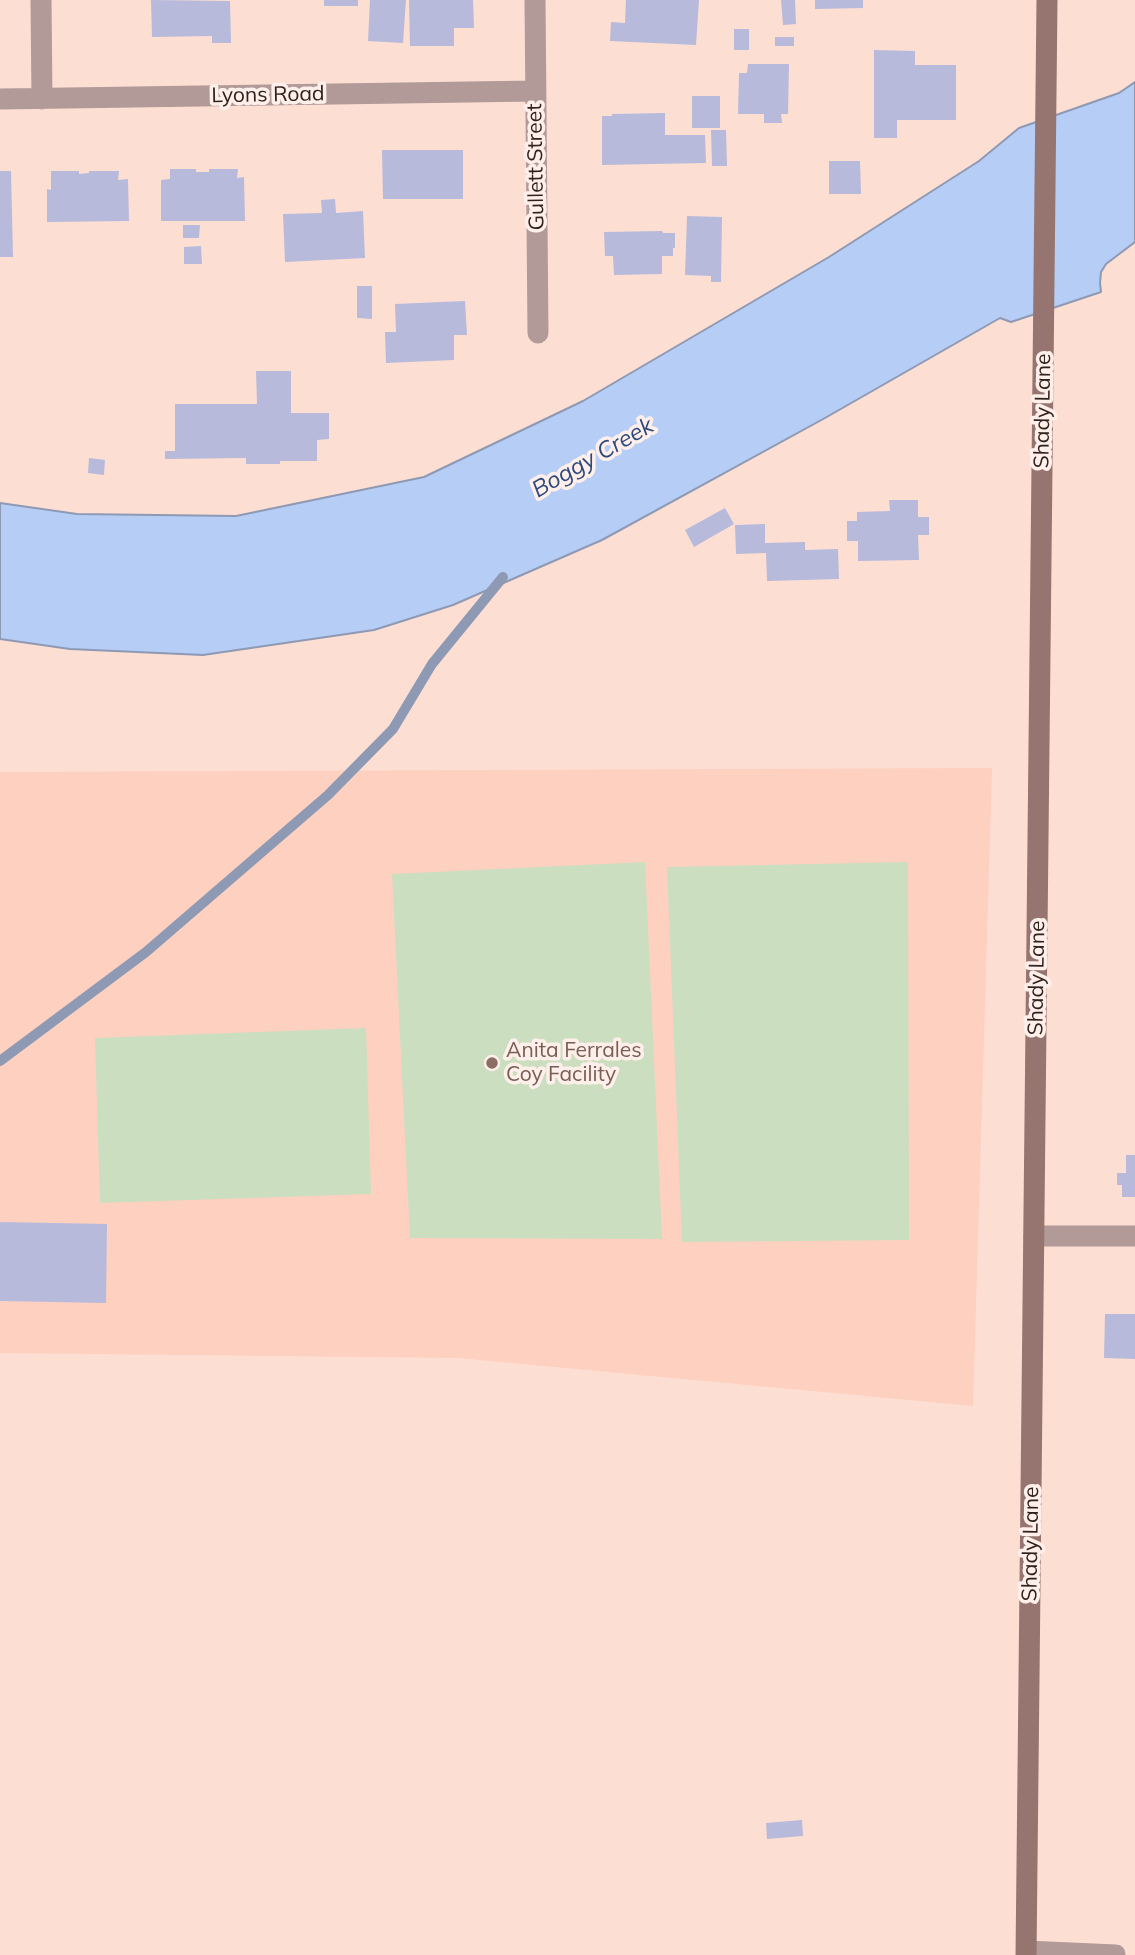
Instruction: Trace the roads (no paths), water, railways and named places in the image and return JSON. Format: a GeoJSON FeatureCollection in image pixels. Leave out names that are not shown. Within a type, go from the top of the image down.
{"type":"FeatureCollection","features":[{"type":"Feature","properties":{"kind":"street"},"geometry":{"type":"LineString","coordinates":[[41,0],[41,99]]}},
{"type":"Feature","properties":{"kind":"street","name":"Gullett Street"},"geometry":{"type":"LineString","coordinates":[[535,0],[538,333]]}},
{"type":"Feature","properties":{"kind":"street","name":"Shady Lane"},"geometry":{"type":"LineString","coordinates":[[1026,1952],[1047,0]]}},
{"type":"Feature","properties":{"kind":"street","name":"Lyons Road"},"geometry":{"type":"LineString","coordinates":[[0,99],[535,91]]}},
{"type":"Feature","properties":{"kind":"street"},"geometry":{"type":"LineString","coordinates":[[1034,1236],[1135,1236]]}},
{"type":"Feature","properties":{"kind":"lane"},"geometry":{"type":"LineString","coordinates":[[1026,1952],[1122,1954]]}},
{"type":"Feature","properties":{"kind":"water","name":"Boggy Creek"},"geometry":{"type":"Polygon","coordinates":[[[1135,82],[1135,242],[1106,264],[1101,272],[1101,292],[1011,322],[1000,318],[602,540],[453,605],[374,630],[203,655],[70,649],[0,639],[0,503],[77,514],[236,516],[424,477],[583,401],[829,257],[979,161],[1019,128],[1119,93],[1135,82]]]}},
{"type":"Feature","properties":{"kind":"waterway"},"geometry":{"type":"LineString","coordinates":[[0,1061],[146,952],[328,795],[393,729],[432,664],[503,577]]}},
{"type":"Feature","properties":{"kind":"place","name":"Anita Ferrales Coy Facility"},"geometry":{"type":"Point","coordinates":[492,1063]}}]}
